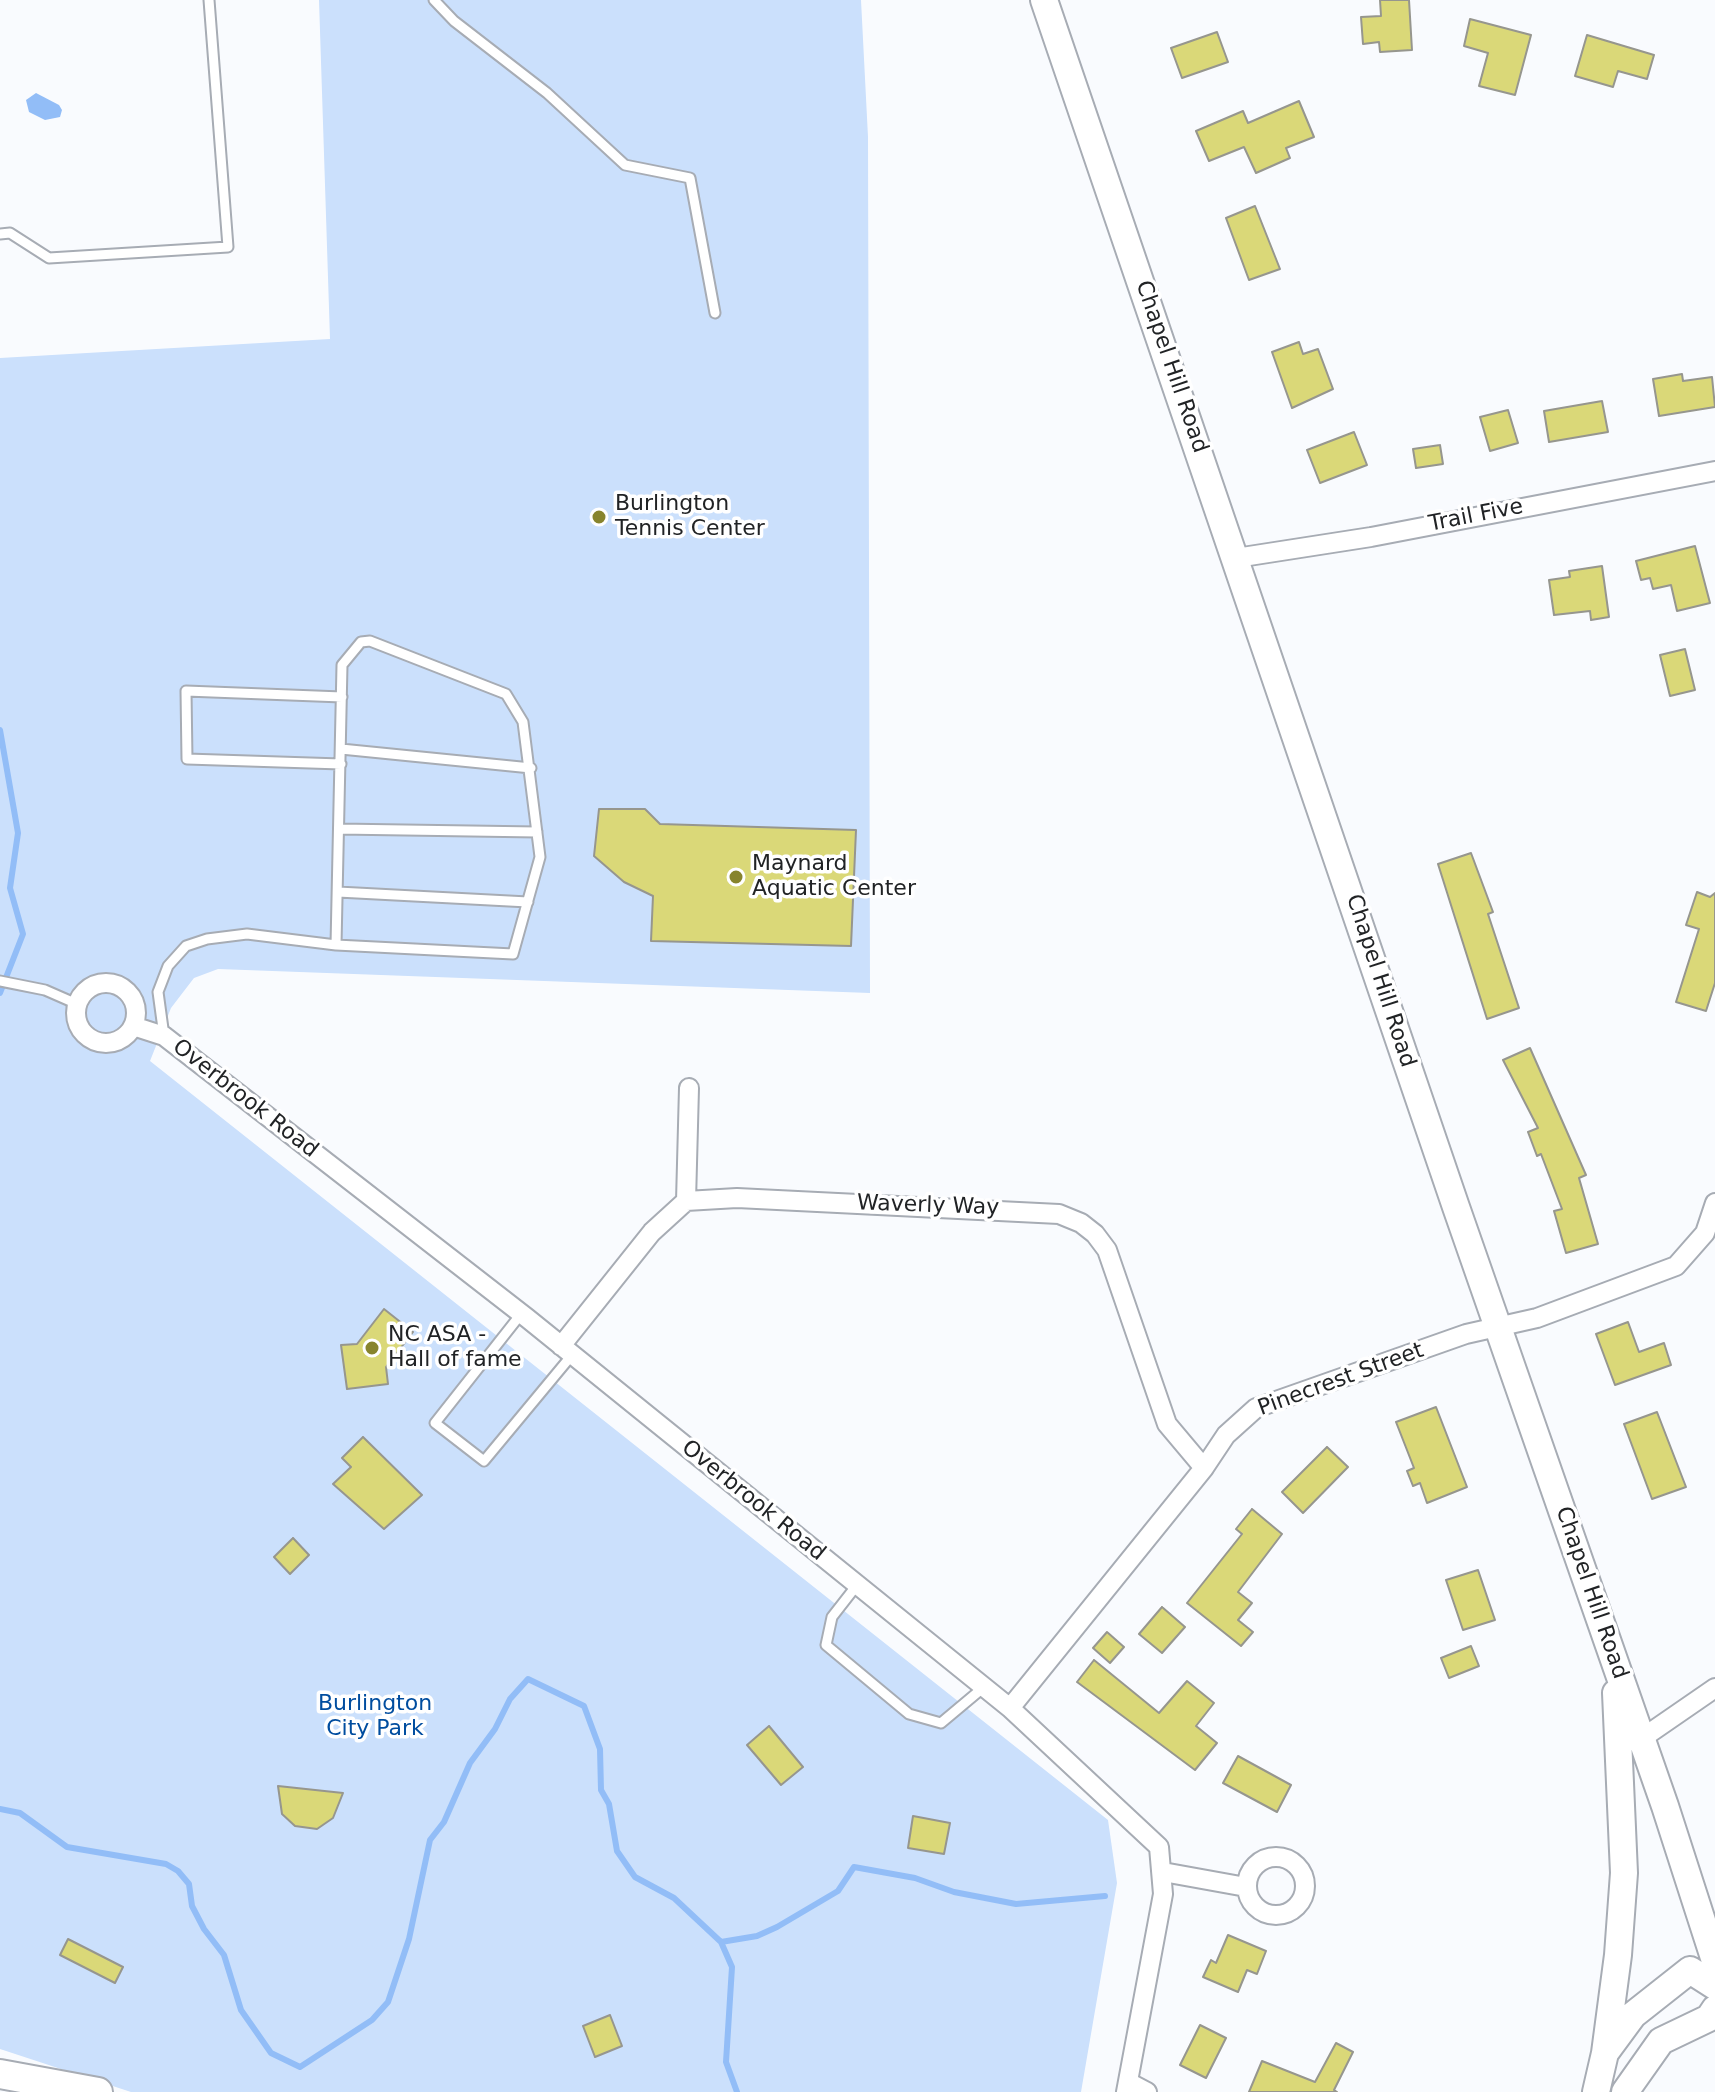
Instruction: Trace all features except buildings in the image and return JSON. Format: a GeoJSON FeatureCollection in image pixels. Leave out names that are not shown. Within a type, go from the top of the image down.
{"type":"FeatureCollection","features":[{"type":"Feature","properties":{"kind":"main road","name":"Chapel Hill Road"},"geometry":{"type":"LineString","coordinates":[[1044,0],[1615,1661],[1715,1961]]}},
{"type":"Feature","properties":{"kind":"main road"},"geometry":{"type":"LineString","coordinates":[[1596,2092],[1605,2053],[1618,1955],[1624,1873],[1615,1661]]}},
{"type":"Feature","properties":{"kind":"main road"},"geometry":{"type":"LineString","coordinates":[[1605,2053],[1633,2015],[1690,1970],[1715,1986]]}},
{"type":"Feature","properties":{"kind":"main road"},"geometry":{"type":"LineString","coordinates":[[1625,2092],[1661,2041],[1709,2018],[1715,2009]]}},
{"type":"Feature","properties":{"kind":"main road"},"geometry":{"type":"LineString","coordinates":[[0,2074],[98,2092]]}},
{"type":"Feature","properties":{"kind":"street","name":"Trail Five"},"geometry":{"type":"LineString","coordinates":[[1236,558],[1371,537],[1715,471]]}},
{"type":"Feature","properties":{"kind":"street"},"geometry":{"type":"LineString","coordinates":[[97,983],[117,984],[132,997],[136,1017],[127,1034],[109,1043],[90,1039],[77,1024],[77,1004],[88,988],[97,983]]}},
{"type":"Feature","properties":{"kind":"street","name":"Overbrook Road"},"geometry":{"type":"LineString","coordinates":[[133,1026],[164,1036],[567,1350],[1010,1708],[1159,1847],[1163,1872]]}},
{"type":"Feature","properties":{"kind":"street"},"geometry":{"type":"LineString","coordinates":[[567,1350],[652,1232],[686,1201],[689,1088]]}},
{"type":"Feature","properties":{"kind":"street","name":"Waverly Way"},"geometry":{"type":"LineString","coordinates":[[686,1201],[737,1198],[1010,1209],[1059,1214],[1081,1223],[1095,1234],[1107,1250],[1167,1424],[1204,1468]]}},
{"type":"Feature","properties":{"kind":"street","name":"Pinecrest Street"},"geometry":{"type":"LineString","coordinates":[[1010,1708],[1204,1468],[1226,1435],[1256,1408],[1466,1334],[1537,1318],[1676,1266],[1705,1233],[1715,1203]]}},
{"type":"Feature","properties":{"kind":"street"},"geometry":{"type":"LineString","coordinates":[[1641,1739],[1715,1688]]}},
{"type":"Feature","properties":{"kind":"street"},"geometry":{"type":"LineString","coordinates":[[1147,2092],[1127,2087],[1146,1994],[1163,1872],[1246,1887]]}},
{"type":"Feature","properties":{"kind":"lane"},"geometry":{"type":"LineString","coordinates":[[0,234],[10,233],[49,258],[228,247],[209,0]]}},
{"type":"Feature","properties":{"kind":"lane"},"geometry":{"type":"LineString","coordinates":[[434,0],[454,21],[547,93],[625,165],[690,178],[715,313]]}},
{"type":"Feature","properties":{"kind":"lane"},"geometry":{"type":"LineString","coordinates":[[164,1036],[158,992],[168,966],[186,946],[207,939],[247,934],[336,945],[513,954],[540,857],[523,722],[506,694],[370,641],[361,642],[342,665],[336,945]]}},
{"type":"Feature","properties":{"kind":"lane"},"geometry":{"type":"LineString","coordinates":[[341,764],[187,759],[186,691],[342,697]]}},
{"type":"Feature","properties":{"kind":"lane"},"geometry":{"type":"LineString","coordinates":[[341,749],[531,768]]}},
{"type":"Feature","properties":{"kind":"lane"},"geometry":{"type":"LineString","coordinates":[[339,829],[537,832]]}},
{"type":"Feature","properties":{"kind":"lane"},"geometry":{"type":"LineString","coordinates":[[338,892],[528,902]]}},
{"type":"Feature","properties":{"kind":"lane"},"geometry":{"type":"LineString","coordinates":[[0,981],[45,990],[77,1004]]}},
{"type":"Feature","properties":{"kind":"lane"},"geometry":{"type":"LineString","coordinates":[[521,1314],[435,1423],[484,1461],[567,1350]]}},
{"type":"Feature","properties":{"kind":"lane"},"geometry":{"type":"LineString","coordinates":[[857,1585],[832,1617],[826,1645],[909,1714],[941,1723],[984,1687]]}},
{"type":"Feature","properties":{"kind":"green space","name":"Burlington City Park"},"geometry":{"type":"Polygon","coordinates":[[[319,0],[861,0],[868,137],[870,993],[218,969],[194,978],[171,1008],[150,1061],[1108,1820],[1117,1883],[1081,2092],[131,2092],[0,2049],[0,358],[330,339],[319,0]]]}},
{"type":"Feature","properties":{"kind":"shaded area"},"geometry":{"type":"Polygon","coordinates":[[[36,93],[59,105],[62,110],[60,117],[45,120],[29,112],[26,100],[36,93]]]}},
{"type":"Feature","properties":{"kind":"waterway"},"geometry":{"type":"LineString","coordinates":[[0,730],[18,833],[10,888],[23,934],[0,993]]}},
{"type":"Feature","properties":{"kind":"waterway"},"geometry":{"type":"LineString","coordinates":[[0,1809],[20,1813],[67,1847],[166,1864],[178,1871],[189,1884],[192,1906],[204,1929],[224,1955],[241,2010],[271,2053],[300,2067],[372,2020],[388,2002],[409,1939],[430,1840],[444,1822],[470,1763],[495,1729],[510,1699],[528,1679],[584,1706],[600,1749],[601,1790],[609,1804],[617,1851],[635,1877],[674,1898],[721,1942],[732,1967],[726,2062],[737,2092]]}},
{"type":"Feature","properties":{"kind":"waterway"},"geometry":{"type":"LineString","coordinates":[[721,1942],[757,1936],[777,1927],[838,1891],[854,1867],[915,1878],[954,1892],[1016,1904],[1105,1896]]}},
{"type":"Feature","properties":{"kind":"place","name":"Burlington Tennis Center"},"geometry":{"type":"Point","coordinates":[599,517]}},
{"type":"Feature","properties":{"kind":"place","name":"Maynard Aquatic Center"},"geometry":{"type":"Point","coordinates":[736,877]}},
{"type":"Feature","properties":{"kind":"place","name":"NC ASA - Hall of fame"},"geometry":{"type":"Point","coordinates":[372,1348]}}]}
